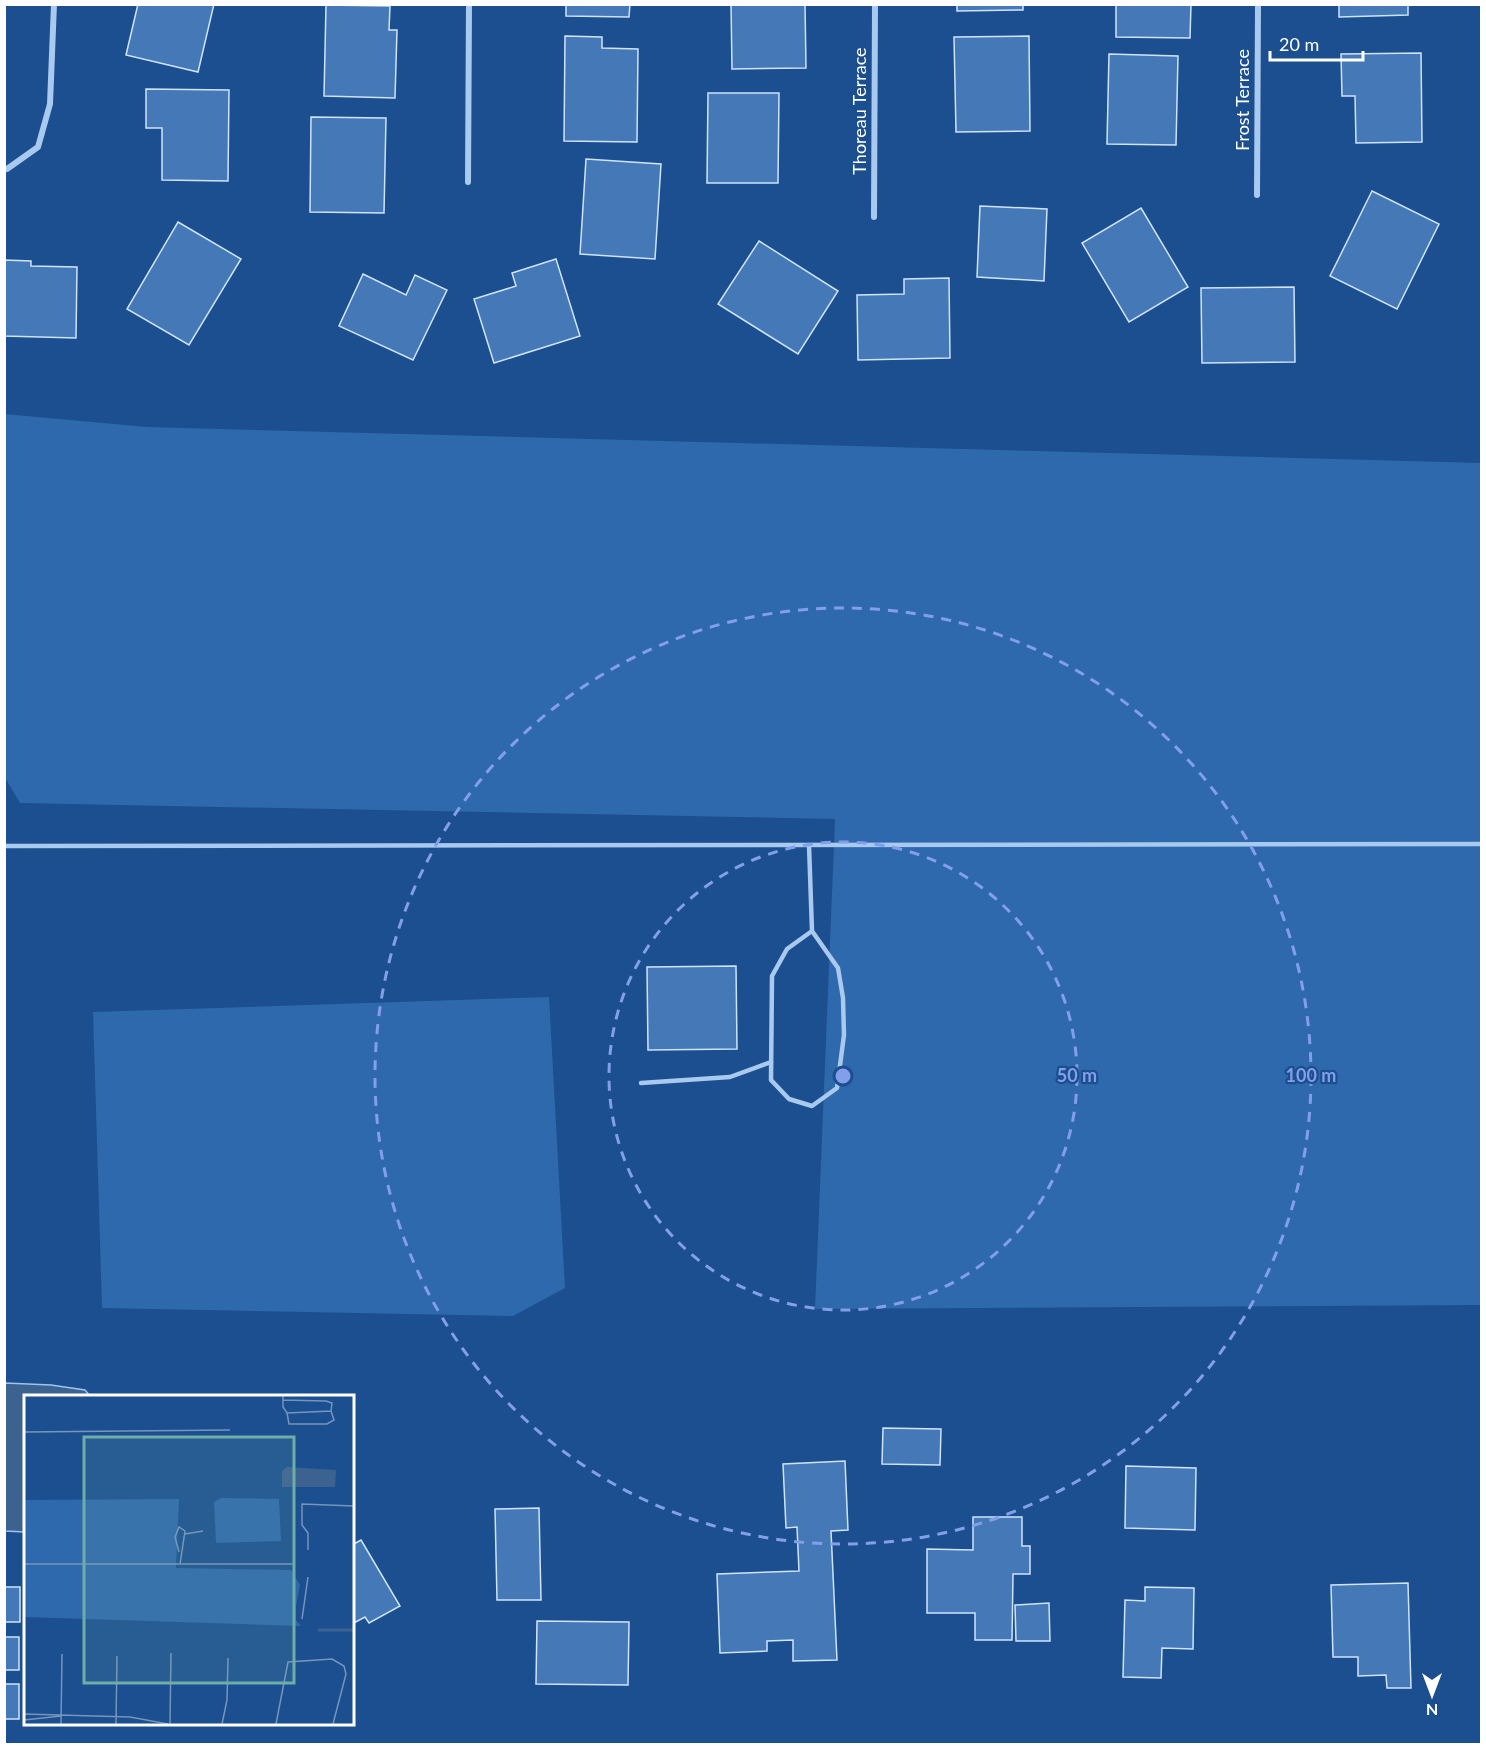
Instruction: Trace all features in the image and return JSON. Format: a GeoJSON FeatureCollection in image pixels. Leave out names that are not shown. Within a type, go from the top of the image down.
{"type":"FeatureCollection","features":[{"type":"Feature","properties":{"kind":"street"},"geometry":{"type":"LineString","coordinates":[[4,170],[8,170],[39,147],[50,104],[54,4]]}},
{"type":"Feature","properties":{"kind":"street"},"geometry":{"type":"LineString","coordinates":[[468,182],[469,4]]}},
{"type":"Feature","properties":{"kind":"street","name":"Thoreau Terrace"},"geometry":{"type":"LineString","coordinates":[[874,217],[875,4]]}},
{"type":"Feature","properties":{"kind":"street","name":"Frost Terrace"},"geometry":{"type":"LineString","coordinates":[[1257,195],[1258,4]]}},
{"type":"Feature","properties":{"kind":"lane"},"geometry":{"type":"LineString","coordinates":[[4,846],[1482,844]]}},
{"type":"Feature","properties":{"kind":"lane"},"geometry":{"type":"LineString","coordinates":[[809,845],[812,931],[837,968],[843,998],[844,1035],[837,1088],[812,1106],[789,1098],[771,1080],[772,975],[788,948],[812,931]]}},
{"type":"Feature","properties":{"kind":"lane"},"geometry":{"type":"LineString","coordinates":[[641,1083],[730,1077],[771,1062]]}},
{"type":"Feature","properties":{"kind":"shaded area"},"geometry":{"type":"Polygon","coordinates":[[[4,414],[147,427],[1481,463],[1481,1305],[815,1309],[835,819],[20,803],[4,776],[4,414]]]}},
{"type":"Feature","properties":{"kind":"shaded area"},"geometry":{"type":"Polygon","coordinates":[[[549,997],[565,1288],[513,1316],[102,1308],[93,1012],[549,997]]]}},
{"type":"Feature","properties":{"kind":"shaded area"},"geometry":{"type":"Polygon","coordinates":[[[5,1383],[51,1385],[85,1390],[89,1395],[24,1395],[24,1532],[5,1531],[5,1383]]]}},
{"type":"Feature","properties":{"kind":"building"},"geometry":{"type":"Polygon","coordinates":[[[138,4],[214,4],[198,72],[126,55],[138,4]]]}},
{"type":"Feature","properties":{"kind":"building"},"geometry":{"type":"Polygon","coordinates":[[[566,4],[630,4],[629,17],[566,16],[566,4]]]}},
{"type":"Feature","properties":{"kind":"building"},"geometry":{"type":"Polygon","coordinates":[[[731,4],[805,4],[806,68],[732,69],[731,4]]]}},
{"type":"Feature","properties":{"kind":"building"},"geometry":{"type":"Polygon","coordinates":[[[957,4],[1023,4],[1023,10],[957,11],[957,4]]]}},
{"type":"Feature","properties":{"kind":"building"},"geometry":{"type":"Polygon","coordinates":[[[1116,4],[1191,4],[1190,38],[1116,37],[1116,4]]]}},
{"type":"Feature","properties":{"kind":"building"},"geometry":{"type":"Polygon","coordinates":[[[1339,4],[1408,4],[1408,15],[1339,17],[1339,4]]]}},
{"type":"Feature","properties":{"kind":"building"},"geometry":{"type":"Polygon","coordinates":[[[326,5],[390,6],[389,30],[397,30],[395,98],[324,96],[326,5]]]}},
{"type":"Feature","properties":{"kind":"building"},"geometry":{"type":"Polygon","coordinates":[[[565,36],[602,37],[602,48],[638,49],[637,142],[564,141],[565,36]]]}},
{"type":"Feature","properties":{"kind":"building"},"geometry":{"type":"Polygon","coordinates":[[[1029,36],[1030,131],[956,132],[954,37],[1029,36]]]}},
{"type":"Feature","properties":{"kind":"building"},"geometry":{"type":"Polygon","coordinates":[[[1421,53],[1422,142],[1356,143],[1355,96],[1342,96],[1341,54],[1421,53]]]}},
{"type":"Feature","properties":{"kind":"building"},"geometry":{"type":"Polygon","coordinates":[[[1109,54],[1178,56],[1176,145],[1107,144],[1109,54]]]}},
{"type":"Feature","properties":{"kind":"building"},"geometry":{"type":"Polygon","coordinates":[[[146,89],[229,90],[228,181],[162,180],[162,128],[146,128],[146,89]]]}},
{"type":"Feature","properties":{"kind":"building"},"geometry":{"type":"Polygon","coordinates":[[[708,93],[779,93],[778,183],[707,183],[708,93]]]}},
{"type":"Feature","properties":{"kind":"building"},"geometry":{"type":"Polygon","coordinates":[[[311,117],[386,118],[384,213],[310,212],[311,117]]]}},
{"type":"Feature","properties":{"kind":"building"},"geometry":{"type":"Polygon","coordinates":[[[586,159],[661,164],[655,259],[580,254],[586,159]]]}},
{"type":"Feature","properties":{"kind":"building"},"geometry":{"type":"Polygon","coordinates":[[[1372,191],[1439,224],[1397,309],[1330,276],[1372,191]]]}},
{"type":"Feature","properties":{"kind":"building"},"geometry":{"type":"Polygon","coordinates":[[[980,206],[1047,209],[1044,281],[977,277],[980,206]]]}},
{"type":"Feature","properties":{"kind":"building"},"geometry":{"type":"Polygon","coordinates":[[[1141,208],[1188,287],[1129,322],[1082,243],[1141,208]]]}},
{"type":"Feature","properties":{"kind":"building"},"geometry":{"type":"Polygon","coordinates":[[[178,222],[241,259],[189,345],[127,309],[178,222]]]}},
{"type":"Feature","properties":{"kind":"building"},"geometry":{"type":"Polygon","coordinates":[[[759,241],[838,291],[798,354],[718,304],[759,241]]]}},
{"type":"Feature","properties":{"kind":"building"},"geometry":{"type":"Polygon","coordinates":[[[556,259],[580,336],[494,363],[474,299],[516,286],[512,273],[556,259]]]}},
{"type":"Feature","properties":{"kind":"building"},"geometry":{"type":"Polygon","coordinates":[[[4,260],[31,261],[31,266],[77,267],[76,338],[4,336],[4,260]]]}},
{"type":"Feature","properties":{"kind":"building"},"geometry":{"type":"Polygon","coordinates":[[[363,274],[406,295],[415,275],[447,290],[413,360],[339,326],[363,274]]]}},
{"type":"Feature","properties":{"kind":"building"},"geometry":{"type":"Polygon","coordinates":[[[949,278],[950,358],[858,360],[857,295],[904,294],[904,279],[949,278]]]}},
{"type":"Feature","properties":{"kind":"building"},"geometry":{"type":"Polygon","coordinates":[[[1294,287],[1295,362],[1202,363],[1201,288],[1294,287]]]}},
{"type":"Feature","properties":{"kind":"building"},"geometry":{"type":"Polygon","coordinates":[[[736,966],[737,1049],[648,1050],[647,967],[736,966]]]}},
{"type":"Feature","properties":{"kind":"building"},"geometry":{"type":"Polygon","coordinates":[[[883,1428],[941,1429],[940,1465],[882,1464],[883,1428]]]}},
{"type":"Feature","properties":{"kind":"building"},"geometry":{"type":"Polygon","coordinates":[[[845,1461],[848,1530],[831,1531],[837,1660],[793,1661],[793,1640],[767,1641],[767,1651],[720,1653],[717,1574],[799,1571],[797,1527],[786,1528],[783,1464],[845,1461]]]}},
{"type":"Feature","properties":{"kind":"building"},"geometry":{"type":"Polygon","coordinates":[[[1126,1466],[1196,1468],[1195,1530],[1125,1528],[1126,1466]]]}},
{"type":"Feature","properties":{"kind":"building"},"geometry":{"type":"Polygon","coordinates":[[[539,1508],[541,1600],[497,1600],[495,1509],[539,1508]]]}},
{"type":"Feature","properties":{"kind":"building"},"geometry":{"type":"Polygon","coordinates":[[[973,1517],[1022,1517],[1022,1546],[1030,1546],[1030,1574],[1013,1574],[1012,1640],[975,1640],[975,1613],[927,1613],[927,1549],[973,1550],[973,1517]]]}},
{"type":"Feature","properties":{"kind":"building"},"geometry":{"type":"Polygon","coordinates":[[[361,1540],[400,1606],[369,1623],[365,1617],[354,1623],[354,1544],[361,1540]]]}},
{"type":"Feature","properties":{"kind":"building"},"geometry":{"type":"Polygon","coordinates":[[[1408,1583],[1411,1688],[1387,1688],[1386,1675],[1358,1676],[1358,1657],[1333,1657],[1331,1585],[1408,1583]]]}},
{"type":"Feature","properties":{"kind":"building"},"geometry":{"type":"Polygon","coordinates":[[[4,1587],[20,1587],[20,1622],[4,1622],[4,1587]]]}},
{"type":"Feature","properties":{"kind":"building"},"geometry":{"type":"Polygon","coordinates":[[[1145,1587],[1194,1588],[1193,1649],[1162,1648],[1161,1678],[1123,1677],[1125,1600],[1145,1601],[1145,1587]]]}},
{"type":"Feature","properties":{"kind":"building"},"geometry":{"type":"Polygon","coordinates":[[[1049,1603],[1050,1641],[1016,1641],[1015,1605],[1049,1603]]]}},
{"type":"Feature","properties":{"kind":"building"},"geometry":{"type":"Polygon","coordinates":[[[537,1621],[629,1622],[628,1685],[536,1684],[537,1621]]]}},
{"type":"Feature","properties":{"kind":"building"},"geometry":{"type":"Polygon","coordinates":[[[4,1637],[19,1637],[19,1670],[4,1670],[4,1637]]]}},
{"type":"Feature","properties":{"kind":"building"},"geometry":{"type":"Polygon","coordinates":[[[4,1684],[19,1684],[19,1719],[4,1719],[4,1684]]]}}]}
